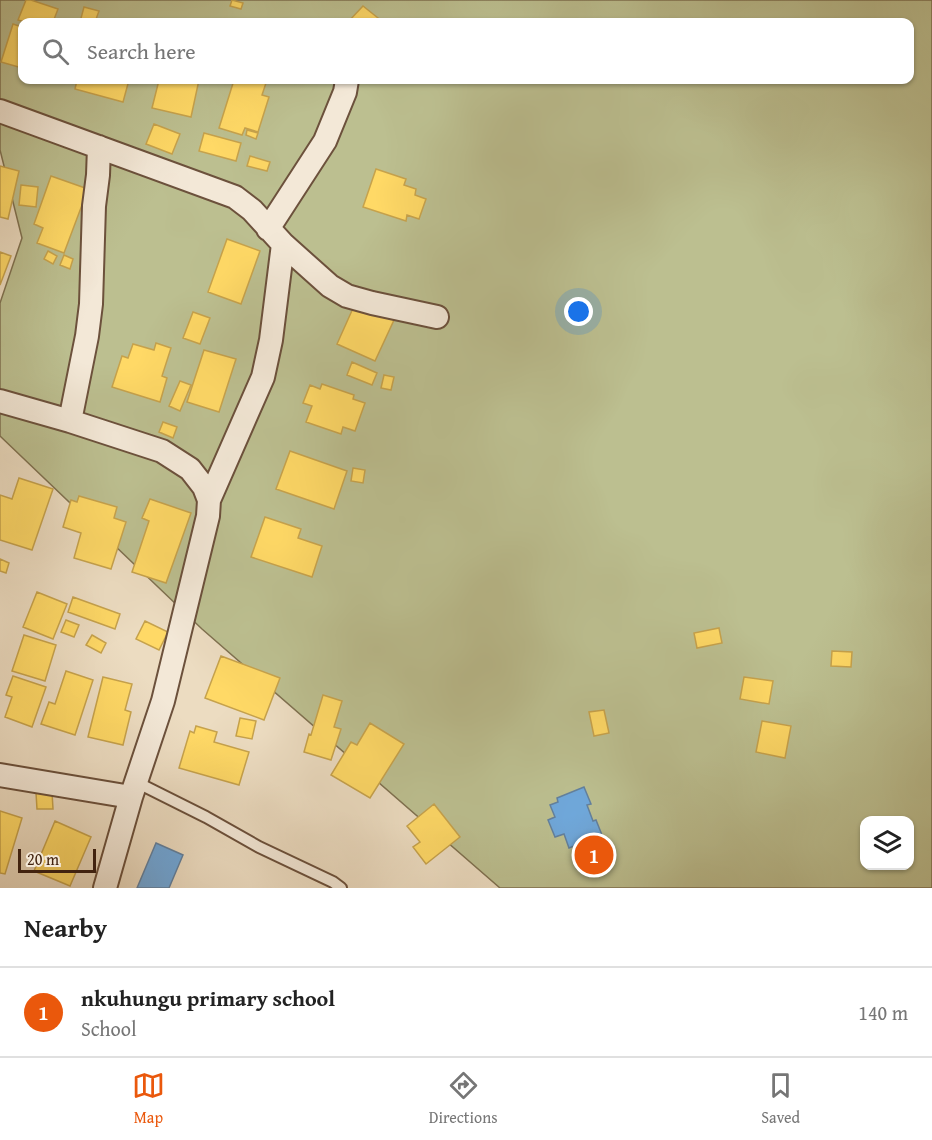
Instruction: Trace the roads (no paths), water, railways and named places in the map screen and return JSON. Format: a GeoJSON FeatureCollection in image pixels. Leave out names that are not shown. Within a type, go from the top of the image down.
{"type":"FeatureCollection","features":[{"type":"Feature","properties":{"kind":"street"},"geometry":{"type":"LineString","coordinates":[[105,888],[134,790],[164,702],[208,516],[209,500],[263,377],[271,340],[276,236],[326,141],[346,84]]}},
{"type":"Feature","properties":{"kind":"street"},"geometry":{"type":"LineString","coordinates":[[0,111],[235,197],[252,210],[276,236],[330,286],[347,296],[437,317]]}},
{"type":"Feature","properties":{"kind":"street"},"geometry":{"type":"LineString","coordinates":[[70,421],[91,304],[94,206],[99,147]]}},
{"type":"Feature","properties":{"kind":"street"},"geometry":{"type":"LineString","coordinates":[[0,401],[162,451],[190,469],[204,487],[209,500]]}},
{"type":"Feature","properties":{"kind":"street"},"geometry":{"type":"LineString","coordinates":[[0,775],[134,790]]}},
{"type":"Feature","properties":{"kind":"lane"},"geometry":{"type":"LineString","coordinates":[[134,790],[206,817],[259,847],[341,888]]}},
{"type":"Feature","properties":{"kind":"place","name":"nkuhungu primary school"},"geometry":{"type":"Point","coordinates":[594,855]}}]}
